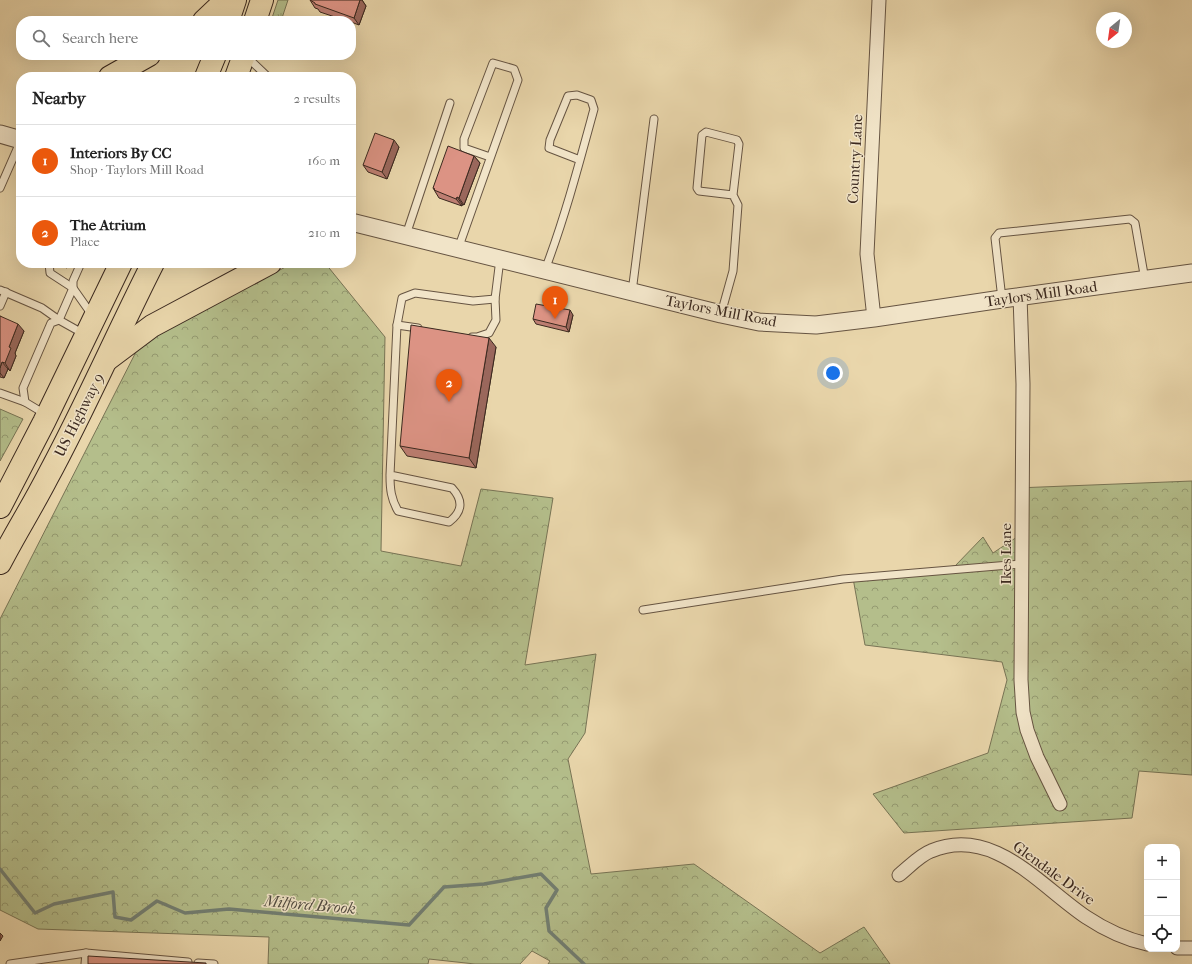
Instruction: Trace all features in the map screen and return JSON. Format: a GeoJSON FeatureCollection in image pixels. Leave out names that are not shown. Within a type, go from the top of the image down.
{"type":"FeatureCollection","features":[{"type":"Feature","properties":{"kind":"highway"},"geometry":{"type":"LineString","coordinates":[[209,16],[226,0]]}},
{"type":"Feature","properties":{"kind":"highway"},"geometry":{"type":"LineString","coordinates":[[230,16],[236,0]]}},
{"type":"Feature","properties":{"kind":"highway"},"geometry":{"type":"LineString","coordinates":[[257,16],[262,0]]}},
{"type":"Feature","properties":{"kind":"highway"},"geometry":{"type":"LineString","coordinates":[[119,72],[140,60]]}},
{"type":"Feature","properties":{"kind":"highway"},"geometry":{"type":"LineString","coordinates":[[208,72],[213,60]]}},
{"type":"Feature","properties":{"kind":"highway"},"geometry":{"type":"LineString","coordinates":[[238,72],[242,60]]}},
{"type":"Feature","properties":{"kind":"highway","name":"US Highway 9"},"geometry":{"type":"LineString","coordinates":[[0,507],[47,416],[119,268]]}},
{"type":"Feature","properties":{"kind":"highway","name":"US Highway 9"},"geometry":{"type":"LineString","coordinates":[[0,563],[47,479],[150,268]]}},
{"type":"Feature","properties":{"kind":"highway"},"geometry":{"type":"LineString","coordinates":[[107,359],[152,326],[261,268]]}},
{"type":"Feature","properties":{"kind":"street","name":"Country Lane"},"geometry":{"type":"LineString","coordinates":[[874,318],[867,254],[879,0]]}},
{"type":"Feature","properties":{"kind":"street"},"geometry":{"type":"LineString","coordinates":[[0,134],[16,139]]}},
{"type":"Feature","properties":{"kind":"street","name":"Taylors Mill Road"},"geometry":{"type":"LineString","coordinates":[[356,223],[721,314],[759,322],[789,324],[816,325],[874,318],[1020,296],[1192,274]]}},
{"type":"Feature","properties":{"kind":"street","name":"Ikes Lane"},"geometry":{"type":"LineString","coordinates":[[1020,296],[1022,384],[1021,680],[1023,712],[1037,756],[1060,804]]}},
{"type":"Feature","properties":{"kind":"street","name":"Glendale Drive"},"geometry":{"type":"LineString","coordinates":[[899,875],[929,851],[943,846],[962,845],[986,848],[1012,860],[1085,916],[1106,929],[1144,943]]}},
{"type":"Feature","properties":{"kind":"street"},"geometry":{"type":"LineString","coordinates":[[1180,948],[1192,948]]}},
{"type":"Feature","properties":{"kind":"lane"},"geometry":{"type":"LineString","coordinates":[[249,60],[263,72]]}},
{"type":"Feature","properties":{"kind":"lane"},"geometry":{"type":"LineString","coordinates":[[458,249],[518,80],[514,69],[493,63],[464,139],[464,148],[490,158]]}},
{"type":"Feature","properties":{"kind":"lane"},"geometry":{"type":"LineString","coordinates":[[545,270],[562,224],[580,160],[594,109],[591,100],[578,95],[568,96],[550,140],[549,148],[580,160]]}},
{"type":"Feature","properties":{"kind":"lane"},"geometry":{"type":"LineString","coordinates":[[406,235],[450,103]]}},
{"type":"Feature","properties":{"kind":"lane"},"geometry":{"type":"LineString","coordinates":[[632,292],[654,119]]}},
{"type":"Feature","properties":{"kind":"lane"},"geometry":{"type":"LineString","coordinates":[[721,314],[733,271],[738,205],[733,195],[739,144],[737,140],[706,132],[702,135],[697,188],[699,191],[733,195]]}},
{"type":"Feature","properties":{"kind":"lane"},"geometry":{"type":"LineString","coordinates":[[0,188],[16,151]]}},
{"type":"Feature","properties":{"kind":"lane"},"geometry":{"type":"LineString","coordinates":[[1002,299],[995,238],[999,233],[1130,219],[1135,223],[1145,280]]}},
{"type":"Feature","properties":{"kind":"lane"},"geometry":{"type":"LineString","coordinates":[[463,335],[477,338],[489,332],[496,320],[496,299],[500,259]]}},
{"type":"Feature","properties":{"kind":"lane"},"geometry":{"type":"LineString","coordinates":[[50,268],[50,273],[73,288]]}},
{"type":"Feature","properties":{"kind":"lane"},"geometry":{"type":"LineString","coordinates":[[79,268],[73,281],[73,288],[90,327]]}},
{"type":"Feature","properties":{"kind":"lane"},"geometry":{"type":"LineString","coordinates":[[25,402],[23,388],[51,323],[59,320],[73,288]]}},
{"type":"Feature","properties":{"kind":"lane"},"geometry":{"type":"LineString","coordinates":[[0,306],[3,291],[42,308],[59,320],[90,327]]}},
{"type":"Feature","properties":{"kind":"lane"},"geometry":{"type":"LineString","coordinates":[[390,475],[452,488],[459,500],[460,509],[457,516],[449,522],[398,511],[393,503],[390,493],[390,475],[397,325],[402,298],[415,293],[473,301],[496,299]]}},
{"type":"Feature","properties":{"kind":"lane"},"geometry":{"type":"LineString","coordinates":[[397,325],[427,328]]}},
{"type":"Feature","properties":{"kind":"lane"},"geometry":{"type":"LineString","coordinates":[[0,393],[25,402],[47,416]]}},
{"type":"Feature","properties":{"kind":"lane"},"geometry":{"type":"LineString","coordinates":[[643,610],[843,579],[1022,564]]}},
{"type":"Feature","properties":{"kind":"lane"},"geometry":{"type":"LineString","coordinates":[[85,964],[86,953]]}},
{"type":"Feature","properties":{"kind":"lane"},"geometry":{"type":"LineString","coordinates":[[10,964],[86,953],[132,960],[214,964]]}},
{"type":"Feature","properties":{"kind":"green space"},"geometry":{"type":"Polygon","coordinates":[[[278,0],[288,0],[283,16],[273,16],[278,0]]]}},
{"type":"Feature","properties":{"kind":"green space"},"geometry":{"type":"Polygon","coordinates":[[[284,268],[329,268],[385,337],[381,551],[461,566],[481,489],[553,498],[525,665],[596,654],[585,733],[568,759],[591,874],[694,864],[820,953],[864,927],[890,964],[548,964],[550,961],[532,951],[520,964],[475,964],[429,959],[428,964],[268,964],[269,937],[38,929],[0,910],[0,619],[140,344],[284,268]]]}},
{"type":"Feature","properties":{"kind":"green space"},"geometry":{"type":"Polygon","coordinates":[[[0,409],[23,419],[0,461],[0,409]]]}},
{"type":"Feature","properties":{"kind":"green space"},"geometry":{"type":"Polygon","coordinates":[[[1192,481],[1192,775],[1139,771],[1132,818],[904,833],[873,794],[988,753],[1007,680],[1002,662],[865,645],[853,578],[955,566],[983,537],[993,553],[1017,537],[1016,488],[1192,481]]]}},
{"type":"Feature","properties":{"kind":"building"},"geometry":{"type":"Polygon","coordinates":[[[310,0],[360,0],[355,16],[348,16],[310,0]]]}},
{"type":"Feature","properties":{"kind":"building"},"geometry":{"type":"Polygon","coordinates":[[[375,133],[394,140],[382,172],[363,165],[375,133]]]}},
{"type":"Feature","properties":{"kind":"building"},"geometry":{"type":"Polygon","coordinates":[[[448,146],[474,156],[459,198],[457,197],[456,199],[434,190],[435,189],[433,188],[448,146]]]}},
{"type":"Feature","properties":{"kind":"building"},"geometry":{"type":"Polygon","coordinates":[[[536,304],[570,310],[566,327],[533,319],[536,304]]]}},
{"type":"Feature","properties":{"kind":"building"},"geometry":{"type":"Polygon","coordinates":[[[0,316],[18,324],[9,347],[11,348],[5,363],[2,362],[0,368],[0,316]]]}},
{"type":"Feature","properties":{"kind":"building"},"geometry":{"type":"Polygon","coordinates":[[[411,325],[489,338],[469,458],[400,446],[411,325]]]}},
{"type":"Feature","properties":{"kind":"building"},"geometry":{"type":"Polygon","coordinates":[[[88,956],[206,963],[206,964],[88,964],[88,956]]]}},
{"type":"Feature","properties":{"kind":"waterway","name":"Milford Brook"},"geometry":{"type":"LineString","coordinates":[[0,869],[35,913],[54,904],[113,892],[115,917],[131,920],[157,901],[185,913],[229,909],[409,925],[444,887],[484,884],[541,874],[557,890],[546,908],[549,931],[584,964]]}},
{"type":"Feature","properties":{"kind":"place","name":"Interiors By CC"},"geometry":{"type":"Point","coordinates":[555,319]}},
{"type":"Feature","properties":{"kind":"place","name":"The Atrium"},"geometry":{"type":"Point","coordinates":[449,402]}}]}
